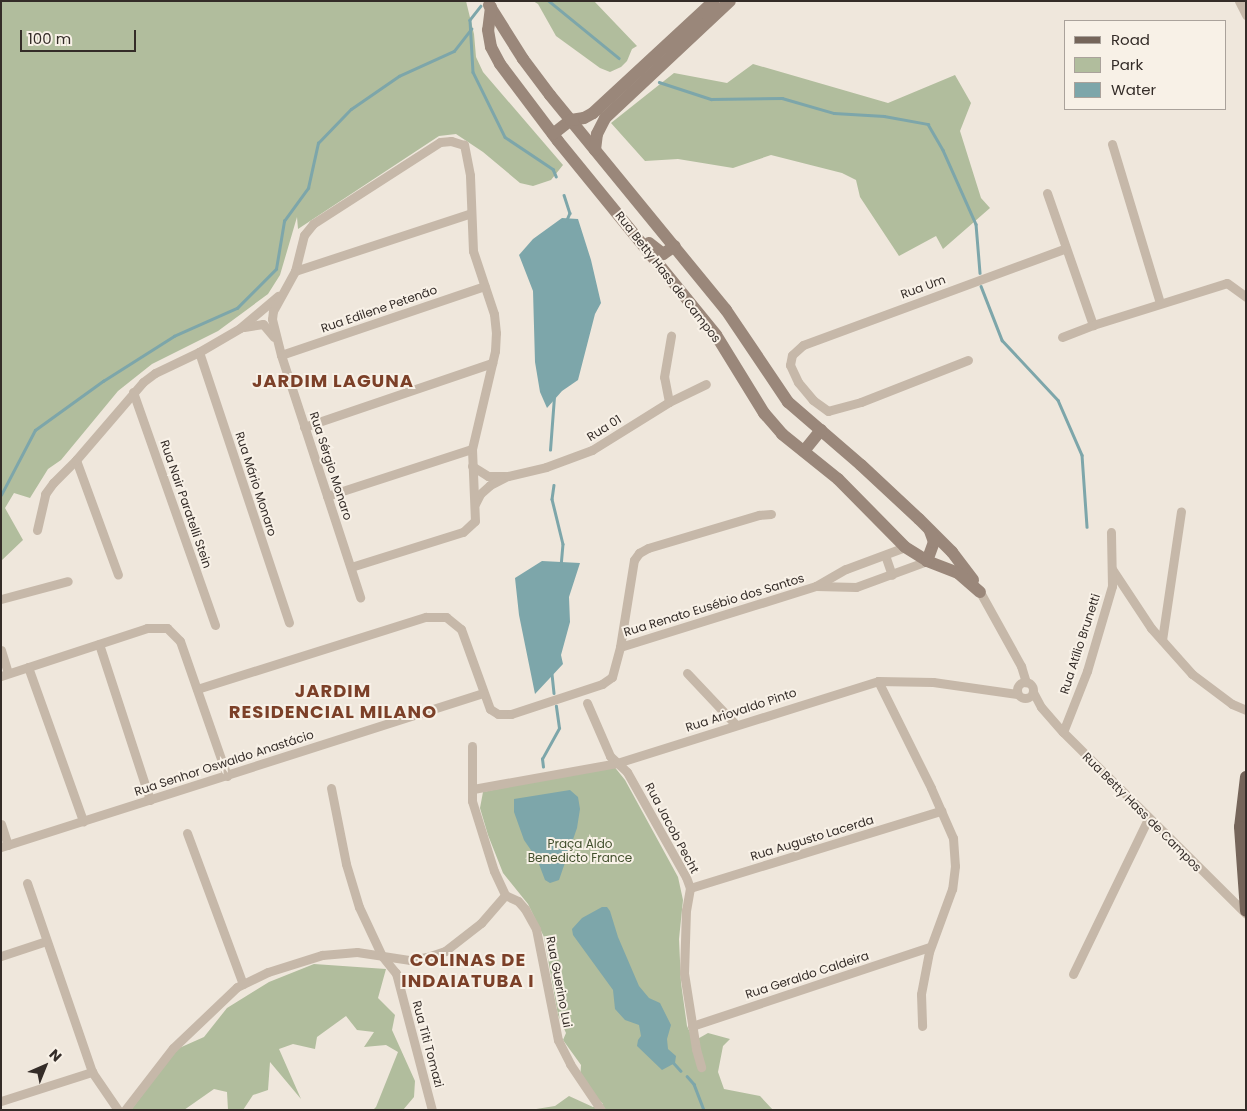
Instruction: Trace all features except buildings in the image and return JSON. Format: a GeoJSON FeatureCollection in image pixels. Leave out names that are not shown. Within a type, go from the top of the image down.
{"type":"FeatureCollection","features":[{"type":"Feature","properties":{"kind":"main road"},"geometry":{"type":"LineString","coordinates":[[1246,778],[1240,827],[1246,912]]}},
{"type":"Feature","properties":{"kind":"street"},"geometry":{"type":"LineString","coordinates":[[553,134],[571,120],[584,118],[594,113],[714,1]]}},
{"type":"Feature","properties":{"kind":"street"},"geometry":{"type":"LineString","coordinates":[[595,150],[597,134],[605,118],[730,1]]}},
{"type":"Feature","properties":{"kind":"street"},"geometry":{"type":"LineString","coordinates":[[1239,1],[1246,15]]}},
{"type":"Feature","properties":{"kind":"street","name":"Rua Betty Hass de Campos"},"geometry":{"type":"LineString","coordinates":[[488,4],[524,59],[571,120],[726,310],[788,402],[928,528],[966,569],[1021,666],[1026,682]]}},
{"type":"Feature","properties":{"kind":"street","name":"Rua Betty Hass de Campos"},"geometry":{"type":"LineString","coordinates":[[488,4],[488,30],[491,47],[500,64],[553,134],[716,335],[764,413],[782,434],[838,479],[905,547],[927,561],[958,573],[980,592]]}},
{"type":"Feature","properties":{"kind":"street","name":"Rua Sérgio Monaro"},"geometry":{"type":"LineString","coordinates":[[360,597],[277,342],[273,311],[294,271],[304,235],[313,224],[440,142],[451,141],[464,145],[470,175],[471,213]]}},
{"type":"Feature","properties":{"kind":"street"},"geometry":{"type":"LineString","coordinates":[[1112,144],[1160,303]]}},
{"type":"Feature","properties":{"kind":"street"},"geometry":{"type":"LineString","coordinates":[[1047,193],[1092,324]]}},
{"type":"Feature","properties":{"kind":"street"},"geometry":{"type":"LineString","coordinates":[[294,271],[471,213],[473,251],[494,314],[496,333],[492,363],[472,450],[475,518],[472,525],[462,532],[351,567]]}},
{"type":"Feature","properties":{"kind":"street"},"geometry":{"type":"LineString","coordinates":[[620,216],[658,252],[667,252],[675,246]]}},
{"type":"Feature","properties":{"kind":"street","name":"Rua Um"},"geometry":{"type":"LineString","coordinates":[[968,360],[861,402],[828,411],[813,400],[798,382],[790,365],[792,355],[803,345],[1066,248]]}},
{"type":"Feature","properties":{"kind":"street"},"geometry":{"type":"LineString","coordinates":[[1062,337],[1092,324],[1227,282],[1246,297]]}},
{"type":"Feature","properties":{"kind":"street"},"geometry":{"type":"LineString","coordinates":[[683,294],[701,285],[726,310]]}},
{"type":"Feature","properties":{"kind":"street","name":"Rua Edilene Petenão"},"geometry":{"type":"LineString","coordinates":[[281,355],[485,286]]}},
{"type":"Feature","properties":{"kind":"street"},"geometry":{"type":"LineString","coordinates":[[36,530],[45,494],[133,392],[155,373],[199,352],[240,328],[285,289]]}},
{"type":"Feature","properties":{"kind":"street"},"geometry":{"type":"LineString","coordinates":[[240,328],[263,324],[277,342]]}},
{"type":"Feature","properties":{"kind":"street"},"geometry":{"type":"LineString","coordinates":[[669,402],[664,377],[671,336]]}},
{"type":"Feature","properties":{"kind":"street","name":"Rua Mário Monaro"},"geometry":{"type":"LineString","coordinates":[[199,352],[289,622]]}},
{"type":"Feature","properties":{"kind":"street"},"geometry":{"type":"LineString","coordinates":[[304,427],[492,363]]}},
{"type":"Feature","properties":{"kind":"street","name":"Rua 01"},"geometry":{"type":"LineString","coordinates":[[472,466],[488,476],[508,476],[546,467],[592,450],[669,402],[706,384]]}},
{"type":"Feature","properties":{"kind":"street","name":"Rua Nair Paratelli Stein"},"geometry":{"type":"LineString","coordinates":[[133,392],[215,625]]}},
{"type":"Feature","properties":{"kind":"street"},"geometry":{"type":"LineString","coordinates":[[804,451],[821,430]]}},
{"type":"Feature","properties":{"kind":"street"},"geometry":{"type":"LineString","coordinates":[[327,496],[472,450]]}},
{"type":"Feature","properties":{"kind":"street"},"geometry":{"type":"LineString","coordinates":[[76,460],[118,575]]}},
{"type":"Feature","properties":{"kind":"street","name":"Rua 01"},"geometry":{"type":"LineString","coordinates":[[474,507],[484,489],[508,476]]}},
{"type":"Feature","properties":{"kind":"street"},"geometry":{"type":"LineString","coordinates":[[1162,640],[1181,511]]}},
{"type":"Feature","properties":{"kind":"street"},"geometry":{"type":"LineString","coordinates":[[197,689],[426,617],[446,617],[461,628],[483,693],[494,713],[505,715],[602,684],[612,677],[620,647],[634,560],[639,553],[648,548],[759,515],[771,514]]}},
{"type":"Feature","properties":{"kind":"street"},"geometry":{"type":"LineString","coordinates":[[927,561],[934,542],[928,528]]}},
{"type":"Feature","properties":{"kind":"street","name":"Rua Atílio Brunetti"},"geometry":{"type":"LineString","coordinates":[[1062,732],[1087,671],[1112,586],[1111,532]]}},
{"type":"Feature","properties":{"kind":"street","name":"Rua Renato Eusébio dos Santos"},"geometry":{"type":"LineString","coordinates":[[620,647],[816,586],[846,569],[905,547]]}},
{"type":"Feature","properties":{"kind":"street"},"geometry":{"type":"LineString","coordinates":[[885,555],[892,575]]}},
{"type":"Feature","properties":{"kind":"street","name":"Rua Renato Eusébio dos Santos"},"geometry":{"type":"LineString","coordinates":[[816,586],[856,587],[927,561]]}},
{"type":"Feature","properties":{"kind":"street"},"geometry":{"type":"LineString","coordinates":[[1112,569],[1151,628],[1192,674],[1232,704],[1246,710]]}},
{"type":"Feature","properties":{"kind":"street"},"geometry":{"type":"LineString","coordinates":[[1,599],[68,582]]}},
{"type":"Feature","properties":{"kind":"street"},"geometry":{"type":"LineString","coordinates":[[1,650],[4,675],[147,628],[167,628],[180,641],[227,776]]}},
{"type":"Feature","properties":{"kind":"street"},"geometry":{"type":"LineString","coordinates":[[99,644],[150,800]]}},
{"type":"Feature","properties":{"kind":"street"},"geometry":{"type":"LineString","coordinates":[[28,667],[83,821]]}},
{"type":"Feature","properties":{"kind":"street"},"geometry":{"type":"LineString","coordinates":[[687,673],[736,724]]}},
{"type":"Feature","properties":{"kind":"street"},"geometry":{"type":"LineString","coordinates":[[878,681],[953,838],[955,866],[952,889],[930,947],[921,994],[922,1026]]}},
{"type":"Feature","properties":{"kind":"street","name":"Rua Ariovaldo Pinto"},"geometry":{"type":"LineString","coordinates":[[473,789],[617,763],[736,724],[878,681],[933,682],[1020,696]]}},
{"type":"Feature","properties":{"kind":"street"},"geometry":{"type":"LineString","coordinates":[[1026,682],[1032,687],[1033,692],[1029,698],[1020,696],[1019,684],[1026,682]]}},
{"type":"Feature","properties":{"kind":"street","name":"Rua Betty Hass de Campos"},"geometry":{"type":"LineString","coordinates":[[1033,692],[1041,708],[1062,732],[1148,819],[1246,912]]}},
{"type":"Feature","properties":{"kind":"street","name":"Rua Senhor Oswaldo Anastácio"},"geometry":{"type":"LineString","coordinates":[[4,846],[483,693]]}},
{"type":"Feature","properties":{"kind":"street","name":"Rua Betty Hass de Campos"},"geometry":{"type":"LineString","coordinates":[[1020,696],[1041,708]]}},
{"type":"Feature","properties":{"kind":"street","name":"Rua Jacob Pecht"},"geometry":{"type":"LineString","coordinates":[[587,704],[610,756],[627,772],[686,877],[690,888],[686,910],[684,972],[692,1026],[701,1067]]}},
{"type":"Feature","properties":{"kind":"street"},"geometry":{"type":"LineString","coordinates":[[126,1110],[173,1048],[237,987],[268,972],[322,955],[357,952],[410,960],[427,957],[446,951],[481,923],[505,895],[483,838],[472,801],[472,746]]}},
{"type":"Feature","properties":{"kind":"street","name":"Rua Titi Tomazi"},"geometry":{"type":"LineString","coordinates":[[331,788],[346,864],[356,898],[382,956],[396,973],[432,1110]]}},
{"type":"Feature","properties":{"kind":"street","name":"Rua Augusto Lacerda"},"geometry":{"type":"LineString","coordinates":[[690,888],[941,811]]}},
{"type":"Feature","properties":{"kind":"street"},"geometry":{"type":"LineString","coordinates":[[1073,974],[1148,819]]}},
{"type":"Feature","properties":{"kind":"street"},"geometry":{"type":"LineString","coordinates":[[1,824],[4,846]]}},
{"type":"Feature","properties":{"kind":"street"},"geometry":{"type":"LineString","coordinates":[[187,833],[243,984]]}},
{"type":"Feature","properties":{"kind":"street"},"geometry":{"type":"LineString","coordinates":[[27,883],[92,1072],[118,1110]]}},
{"type":"Feature","properties":{"kind":"street","name":"Rua Guerino Lui"},"geometry":{"type":"LineString","coordinates":[[505,895],[518,901],[525,909],[536,929],[558,1040],[570,1064],[601,1110]]}},
{"type":"Feature","properties":{"kind":"street"},"geometry":{"type":"LineString","coordinates":[[1,956],[46,941]]}},
{"type":"Feature","properties":{"kind":"street","name":"Rua Geraldo Caldeira"},"geometry":{"type":"LineString","coordinates":[[692,1026],[930,947]]}},
{"type":"Feature","properties":{"kind":"street"},"geometry":{"type":"LineString","coordinates":[[1,1100],[92,1072]]}},
{"type":"Feature","properties":{"kind":"green space"},"geometry":{"type":"Polygon","coordinates":[[[1,1],[466,1],[474,34],[476,57],[483,72],[563,165],[551,180],[533,186],[520,183],[483,152],[456,134],[439,136],[298,229],[297,217],[280,275],[268,294],[218,331],[152,364],[118,391],[61,460],[48,469],[30,498],[14,493],[5,508],[23,540],[1,561],[1,1]]]}},
{"type":"Feature","properties":{"kind":"green space"},"geometry":{"type":"Polygon","coordinates":[[[533,1],[594,1],[637,46],[632,49],[627,61],[621,67],[610,72],[600,68],[556,36],[538,4],[533,1]]]}},
{"type":"Feature","properties":{"kind":"green space"},"geometry":{"type":"Polygon","coordinates":[[[753,64],[888,103],[955,75],[971,103],[960,131],[981,198],[990,208],[943,249],[936,236],[899,256],[860,197],[856,180],[842,173],[771,155],[733,168],[678,159],[645,161],[611,123],[674,73],[727,83],[753,64]]]}},
{"type":"Feature","properties":{"kind":"green space","name":"Praça Aldo Benedicto France"},"geometry":{"type":"Polygon","coordinates":[[[613,765],[625,780],[678,877],[683,900],[679,939],[681,983],[687,1026],[694,1041],[708,1033],[730,1039],[723,1046],[718,1072],[724,1089],[760,1096],[773,1110],[530,1110],[555,1106],[569,1096],[593,1107],[603,1104],[580,1081],[581,1065],[563,1040],[566,1033],[558,1015],[544,937],[528,904],[503,873],[480,808],[483,792],[613,765]]]}},
{"type":"Feature","properties":{"kind":"green space"},"geometry":{"type":"Polygon","coordinates":[[[314,964],[386,969],[378,998],[395,1015],[392,1030],[415,1081],[414,1097],[403,1110],[373,1110],[376,1107],[398,1052],[386,1045],[364,1047],[374,1032],[357,1030],[346,1016],[317,1037],[315,1049],[293,1044],[279,1049],[301,1099],[270,1062],[268,1090],[253,1095],[243,1110],[228,1110],[227,1092],[214,1089],[184,1110],[131,1110],[177,1049],[204,1037],[227,1008],[269,982],[314,964]]]}},
{"type":"Feature","properties":{"kind":"water"},"geometry":{"type":"Polygon","coordinates":[[[562,218],[578,219],[591,260],[601,303],[595,314],[578,380],[562,391],[547,408],[540,392],[535,362],[533,291],[519,255],[533,239],[562,218]]]}},
{"type":"Feature","properties":{"kind":"water"},"geometry":{"type":"Polygon","coordinates":[[[542,561],[580,563],[569,597],[570,622],[561,655],[563,664],[535,694],[519,615],[515,578],[542,561]]]}},
{"type":"Feature","properties":{"kind":"water"},"geometry":{"type":"Polygon","coordinates":[[[570,790],[578,797],[580,809],[577,828],[559,880],[550,883],[545,880],[537,859],[524,840],[514,812],[514,799],[570,790]]]}},
{"type":"Feature","properties":{"kind":"water"},"geometry":{"type":"Polygon","coordinates":[[[602,907],[607,907],[610,911],[618,937],[639,986],[649,998],[660,1003],[671,1025],[667,1039],[668,1049],[676,1056],[675,1063],[662,1070],[637,1046],[641,1036],[639,1025],[625,1020],[615,1009],[613,990],[573,935],[572,929],[582,918],[602,907]]]}},
{"type":"Feature","properties":{"kind":"waterway"},"geometry":{"type":"LineString","coordinates":[[549,1],[619,58]]}},
{"type":"Feature","properties":{"kind":"waterway"},"geometry":{"type":"LineString","coordinates":[[481,6],[470,20],[473,72],[505,137],[553,169],[556,176]]}},
{"type":"Feature","properties":{"kind":"waterway"},"geometry":{"type":"LineString","coordinates":[[1,495],[35,430],[103,381],[174,336],[237,308],[276,269],[284,221],[308,188],[318,143],[351,109],[399,76],[454,51],[471,29]]}},
{"type":"Feature","properties":{"kind":"waterway"},"geometry":{"type":"LineString","coordinates":[[659,82],[711,99],[782,98],[834,113],[884,116],[928,124],[943,150],[976,224],[980,273]]}},
{"type":"Feature","properties":{"kind":"waterway"},"geometry":{"type":"LineString","coordinates":[[564,195],[570,213],[567,220]]}},
{"type":"Feature","properties":{"kind":"waterway"},"geometry":{"type":"LineString","coordinates":[[981,286],[1002,340],[1058,400],[1082,455],[1087,527]]}},
{"type":"Feature","properties":{"kind":"waterway"},"geometry":{"type":"LineString","coordinates":[[550,450],[554,397]]}},
{"type":"Feature","properties":{"kind":"waterway"},"geometry":{"type":"LineString","coordinates":[[554,485],[552,499],[563,544],[561,565]]}},
{"type":"Feature","properties":{"kind":"waterway"},"geometry":{"type":"LineString","coordinates":[[552,674],[554,693]]}},
{"type":"Feature","properties":{"kind":"waterway"},"geometry":{"type":"LineString","coordinates":[[543,767],[542,759],[559,728],[556,706]]}},
{"type":"Feature","properties":{"kind":"waterway"},"geometry":{"type":"LineString","coordinates":[[672,1061],[681,1071]]}},
{"type":"Feature","properties":{"kind":"waterway"},"geometry":{"type":"LineString","coordinates":[[687,1076],[694,1084],[704,1110]]}},
{"type":"Feature","properties":{"kind":"district","name":"JARDIM LAGUNA"},"geometry":{"type":"Point","coordinates":[333,381]}},
{"type":"Feature","properties":{"kind":"district","name":"JARDIM RESIDENCIAL MILANO"},"geometry":{"type":"Point","coordinates":[333,702]}},
{"type":"Feature","properties":{"kind":"district","name":"COLINAS DE INDAIATUBA I"},"geometry":{"type":"Point","coordinates":[468,971]}}]}
